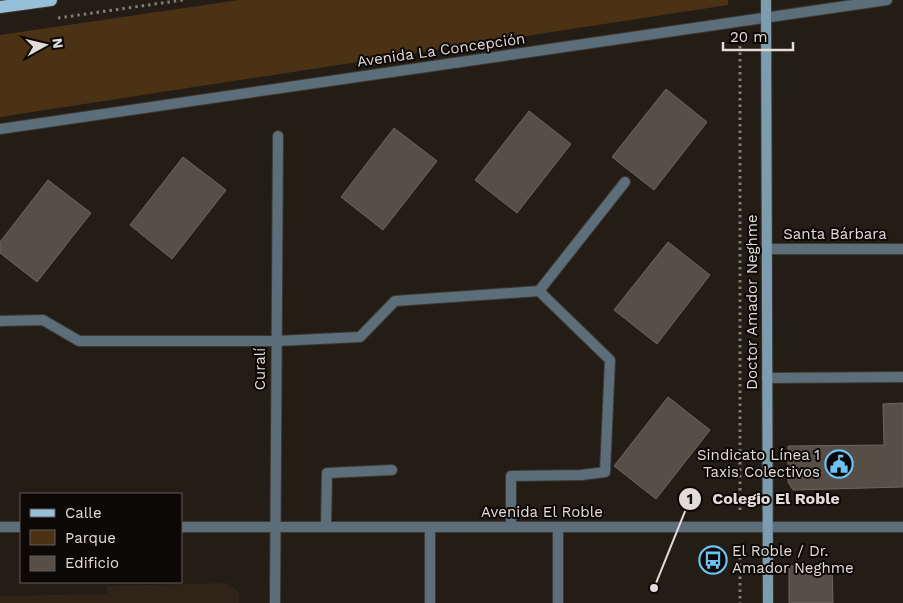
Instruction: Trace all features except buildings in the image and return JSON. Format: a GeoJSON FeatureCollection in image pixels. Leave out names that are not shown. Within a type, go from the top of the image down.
{"type":"FeatureCollection","features":[{"type":"Feature","properties":{"kind":"main road"},"geometry":{"type":"LineString","coordinates":[[0,7],[50,0]]}},
{"type":"Feature","properties":{"kind":"main road","name":"Doctor Amador Neghme"},"geometry":{"type":"LineString","coordinates":[[766,0],[768,603]]}},
{"type":"Feature","properties":{"kind":"street","name":"Avenida La Concepción"},"geometry":{"type":"LineString","coordinates":[[0,129],[887,0]]}},
{"type":"Feature","properties":{"kind":"street","name":"Curalí"},"geometry":{"type":"LineString","coordinates":[[275,603],[278,136]]}},
{"type":"Feature","properties":{"kind":"street"},"geometry":{"type":"LineString","coordinates":[[0,322],[43,320],[79,341],[276,341],[360,337],[395,301],[539,291],[625,182]]}},
{"type":"Feature","properties":{"kind":"street","name":"Santa Bárbara"},"geometry":{"type":"LineString","coordinates":[[767,249],[903,249]]}},
{"type":"Feature","properties":{"kind":"street"},"geometry":{"type":"LineString","coordinates":[[511,527],[511,476],[581,475],[605,472],[610,360],[539,291]]}},
{"type":"Feature","properties":{"kind":"street"},"geometry":{"type":"LineString","coordinates":[[767,378],[903,377]]}},
{"type":"Feature","properties":{"kind":"street"},"geometry":{"type":"LineString","coordinates":[[326,527],[327,473],[392,470]]}},
{"type":"Feature","properties":{"kind":"street"},"geometry":{"type":"LineString","coordinates":[[0,527],[20,527]]}},
{"type":"Feature","properties":{"kind":"street","name":"Avenida El Roble"},"geometry":{"type":"LineString","coordinates":[[182,527],[903,527]]}},
{"type":"Feature","properties":{"kind":"street"},"geometry":{"type":"LineString","coordinates":[[430,527],[430,603]]}},
{"type":"Feature","properties":{"kind":"street"},"geometry":{"type":"LineString","coordinates":[[558,527],[558,603]]}},
{"type":"Feature","properties":{"kind":"path"},"geometry":{"type":"LineString","coordinates":[[48,19],[183,0]]}},
{"type":"Feature","properties":{"kind":"path"},"geometry":{"type":"LineString","coordinates":[[740,21],[740,603]]}},
{"type":"Feature","properties":{"kind":"shaded area"},"geometry":{"type":"Polygon","coordinates":[[[227,583],[239,592],[239,603],[0,603],[0,596],[107,594],[107,586],[227,583]]]}},
{"type":"Feature","properties":{"kind":"green space"},"geometry":{"type":"Polygon","coordinates":[[[239,0],[728,0],[728,5],[0,117],[0,35],[239,0]]]}},
{"type":"Feature","properties":{"kind":"place","name":"Sindicato Línea 1 Taxis Colectivos"},"geometry":{"type":"Point","coordinates":[839,464]}},
{"type":"Feature","properties":{"kind":"place","name":"El Roble / Dr. Amador Neghme"},"geometry":{"type":"Point","coordinates":[713,560]}},
{"type":"Feature","properties":{"kind":"place","name":"Colegio El Roble"},"geometry":{"type":"Point","coordinates":[654,588]}}]}
